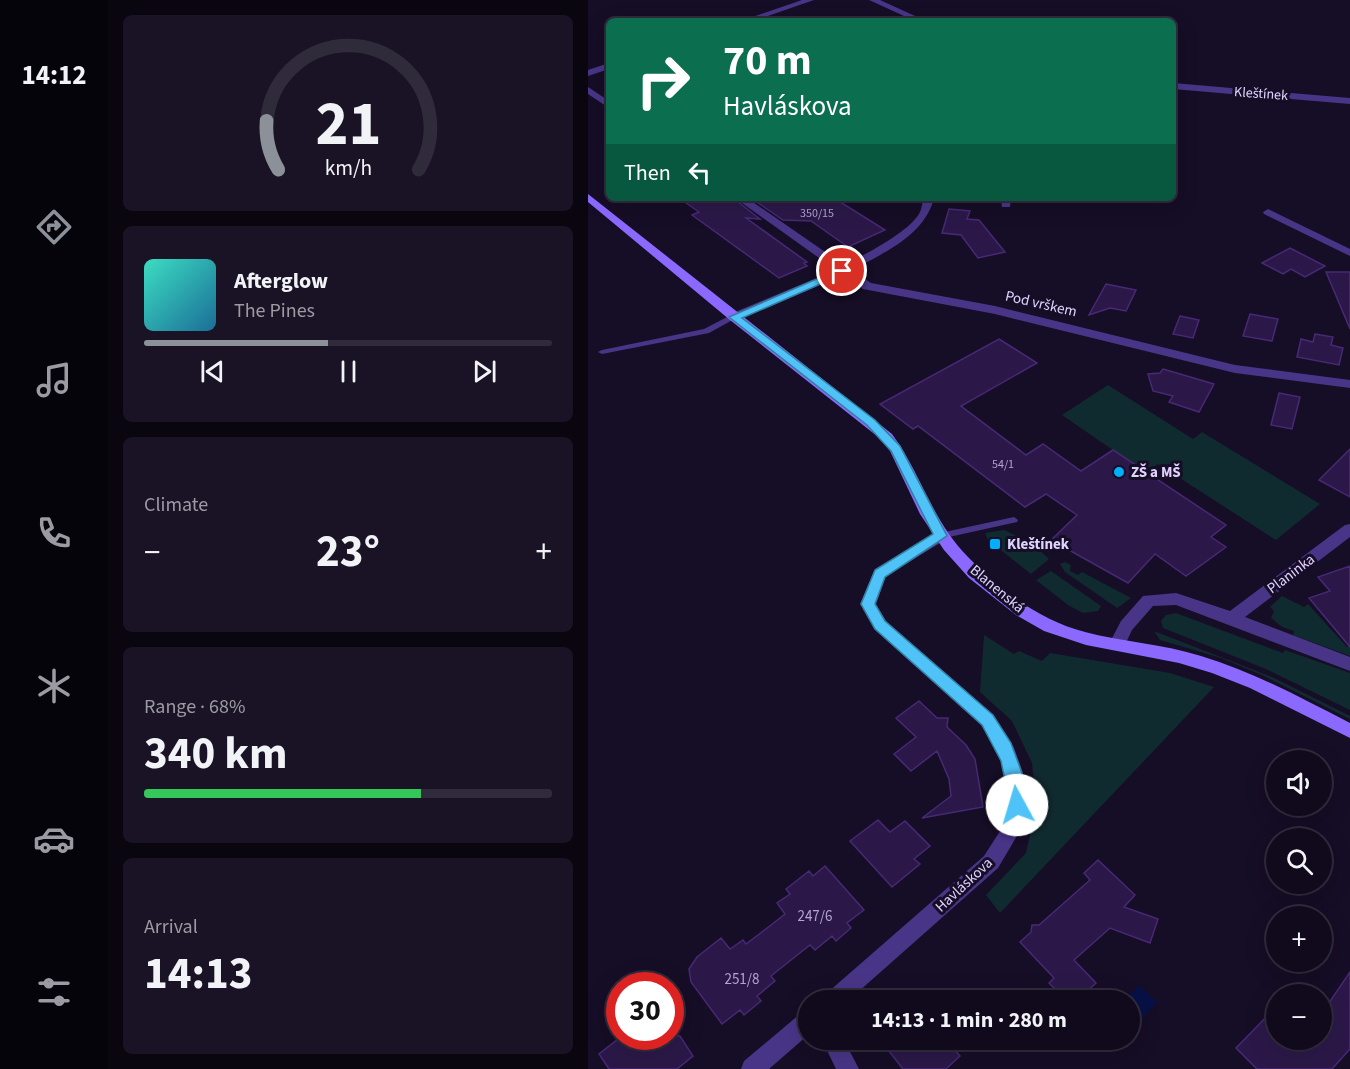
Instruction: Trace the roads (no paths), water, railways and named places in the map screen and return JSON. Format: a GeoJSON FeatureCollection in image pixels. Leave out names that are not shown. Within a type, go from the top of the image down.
{"type":"FeatureCollection","features":[{"type":"Feature","properties":{"kind":"street"},"geometry":{"type":"LineString","coordinates":[[754,18],[810,0]]}},
{"type":"Feature","properties":{"kind":"street"},"geometry":{"type":"LineString","coordinates":[[873,0],[915,18]]}},
{"type":"Feature","properties":{"kind":"street"},"geometry":{"type":"LineString","coordinates":[[588,72],[606,67]]}},
{"type":"Feature","properties":{"kind":"street","name":"Kleštínek"},"geometry":{"type":"LineString","coordinates":[[1176,86],[1350,101]]}},
{"type":"Feature","properties":{"kind":"street"},"geometry":{"type":"LineString","coordinates":[[588,90],[606,103]]}},
{"type":"Feature","properties":{"kind":"street","name":"Blanenská"},"geometry":{"type":"LineString","coordinates":[[588,197],[734,317],[886,437],[896,449],[940,536],[989,585],[1030,616],[1051,628],[1090,640],[1197,661],[1234,673],[1350,731]]}},
{"type":"Feature","properties":{"kind":"street","name":"Pod vrškem"},"geometry":{"type":"LineString","coordinates":[[744,201],[842,271],[867,286],[995,310],[1235,369],[1350,384]]}},
{"type":"Feature","properties":{"kind":"street"},"geometry":{"type":"LineString","coordinates":[[734,317],[842,271],[883,249],[915,225],[925,213],[928,201]]}},
{"type":"Feature","properties":{"kind":"street"},"geometry":{"type":"LineString","coordinates":[[1268,212],[1350,253]]}},
{"type":"Feature","properties":{"kind":"street"},"geometry":{"type":"LineString","coordinates":[[1291,235],[1302,229]]}},
{"type":"Feature","properties":{"kind":"street","name":"Planinka"},"geometry":{"type":"LineString","coordinates":[[1232,618],[1350,529]]}},
{"type":"Feature","properties":{"kind":"street","name":"Havláskova"},"geometry":{"type":"LineString","coordinates":[[845,990],[992,862],[1011,831],[1017,805],[1014,773],[1008,757],[987,720],[880,625],[868,604],[880,573],[940,536]]}},
{"type":"Feature","properties":{"kind":"street"},"geometry":{"type":"LineString","coordinates":[[1117,644],[1122,629],[1149,600],[1176,599],[1350,664]]}},
{"type":"Feature","properties":{"kind":"street"},"geometry":{"type":"LineString","coordinates":[[752,1069],[798,1030]]}},
{"type":"Feature","properties":{"kind":"street"},"geometry":{"type":"LineString","coordinates":[[838,1050],[848,1069]]}},
{"type":"Feature","properties":{"kind":"lane"},"geometry":{"type":"LineString","coordinates":[[602,352],[706,331],[734,317]]}},
{"type":"Feature","properties":{"kind":"lane"},"geometry":{"type":"LineString","coordinates":[[940,536],[1014,520]]}},
{"type":"Feature","properties":{"kind":"place","name":"ZŠ a MŠ"},"geometry":{"type":"Point","coordinates":[1119,472]}},
{"type":"Feature","properties":{"kind":"place","name":"Kleštínek"},"geometry":{"type":"Point","coordinates":[995,544]}}]}
